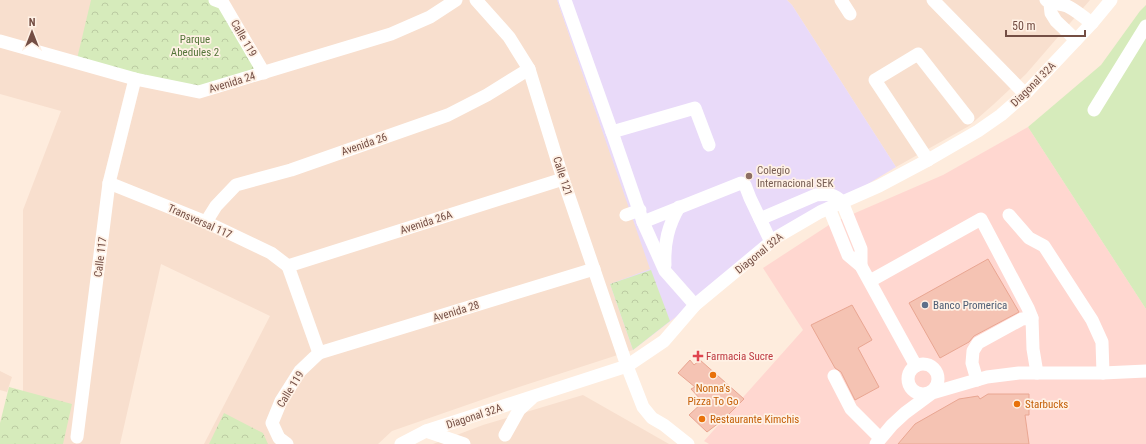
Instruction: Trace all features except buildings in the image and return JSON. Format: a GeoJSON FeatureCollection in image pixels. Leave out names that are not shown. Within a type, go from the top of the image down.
{"type":"FeatureCollection","features":[{"type":"Feature","properties":{"kind":"street","name":"Avenida 24"},"geometry":{"type":"LineString","coordinates":[[0,41],[135,79],[198,92],[391,34],[430,17],[456,0]]}},
{"type":"Feature","properties":{"kind":"street","name":"Calle 121"},"geometry":{"type":"LineString","coordinates":[[476,0],[509,37],[529,69],[563,179],[643,407],[652,418],[664,425],[682,442]]}},
{"type":"Feature","properties":{"kind":"street"},"geometry":{"type":"LineString","coordinates":[[565,0],[642,216],[665,271],[696,305]]}},
{"type":"Feature","properties":{"kind":"street"},"geometry":{"type":"LineString","coordinates":[[841,0],[850,14]]}},
{"type":"Feature","properties":{"kind":"street"},"geometry":{"type":"LineString","coordinates":[[933,0],[1025,94]]}},
{"type":"Feature","properties":{"kind":"street","name":"Diagonal 32A"},"geometry":{"type":"LineString","coordinates":[[401,444],[426,431],[628,366],[664,340],[696,305],[777,237],[807,219],[879,186],[928,160],[978,131],[1001,115],[1025,94],[1092,23],[1111,0]]}},
{"type":"Feature","properties":{"kind":"street","name":"Calle 119"},"geometry":{"type":"LineString","coordinates":[[219,1],[264,73]]}},
{"type":"Feature","properties":{"kind":"street"},"geometry":{"type":"LineString","coordinates":[[1076,40],[1056,22],[1051,13],[1048,2],[1063,4],[1070,7],[1092,23]]}},
{"type":"Feature","properties":{"kind":"street"},"geometry":{"type":"LineString","coordinates":[[1094,110],[1146,26]]}},
{"type":"Feature","properties":{"kind":"street"},"geometry":{"type":"LineString","coordinates":[[928,160],[875,80],[918,54],[968,118]]}},
{"type":"Feature","properties":{"kind":"street","name":"Avenida 26"},"geometry":{"type":"LineString","coordinates":[[206,222],[216,206],[236,185],[291,170],[448,115],[487,95],[529,69]]}},
{"type":"Feature","properties":{"kind":"street","name":"Calle 117"},"geometry":{"type":"LineString","coordinates":[[77,437],[109,183],[135,79]]}},
{"type":"Feature","properties":{"kind":"street"},"geometry":{"type":"LineString","coordinates":[[612,132],[695,108],[709,145]]}},
{"type":"Feature","properties":{"kind":"street","name":"Avenida 26A"},"geometry":{"type":"LineString","coordinates":[[288,266],[563,179]]}},
{"type":"Feature","properties":{"kind":"street","name":"Transversal 117"},"geometry":{"type":"LineString","coordinates":[[109,183],[206,222],[271,253],[288,266]]}},
{"type":"Feature","properties":{"kind":"street"},"geometry":{"type":"LineString","coordinates":[[626,216],[642,216],[679,207],[741,183],[745,185],[771,242]]}},
{"type":"Feature","properties":{"kind":"street"},"geometry":{"type":"LineString","coordinates":[[760,219],[816,195],[825,194],[836,196],[842,202],[861,249],[861,266]]}},
{"type":"Feature","properties":{"kind":"street"},"geometry":{"type":"LineString","coordinates":[[665,271],[667,238],[671,220],[679,207]]}},
{"type":"Feature","properties":{"kind":"street"},"geometry":{"type":"LineString","coordinates":[[829,208],[848,255],[861,266],[916,366]]}},
{"type":"Feature","properties":{"kind":"street"},"geometry":{"type":"LineString","coordinates":[[1008,215],[1029,238],[1044,246],[1092,320],[1102,342],[1103,372]]}},
{"type":"Feature","properties":{"kind":"street"},"geometry":{"type":"LineString","coordinates":[[870,281],[981,220],[1032,318],[1033,349],[1037,373]]}},
{"type":"Feature","properties":{"kind":"street"},"geometry":{"type":"LineString","coordinates":[[288,266],[319,353]]}},
{"type":"Feature","properties":{"kind":"street","name":"Avenida 28"},"geometry":{"type":"LineString","coordinates":[[319,353],[594,269]]}},
{"type":"Feature","properties":{"kind":"street"},"geometry":{"type":"LineString","coordinates":[[977,380],[972,363],[974,351],[978,343],[1022,319],[1032,318]]}},
{"type":"Feature","properties":{"kind":"street","name":"Calle 119"},"geometry":{"type":"LineString","coordinates":[[287,444],[279,438],[272,423],[281,400],[300,371],[319,353]]}},
{"type":"Feature","properties":{"kind":"street"},"geometry":{"type":"LineString","coordinates":[[834,376],[851,409],[878,441],[905,413],[932,393],[938,386],[939,376],[934,368],[925,364],[916,366],[909,373],[908,378],[910,387],[913,391],[922,395],[932,393],[987,377],[1019,373],[1146,371]]}},
{"type":"Feature","properties":{"kind":"street"},"geometry":{"type":"LineString","coordinates":[[505,440],[519,410],[532,397]]}},
{"type":"Feature","properties":{"kind":"street"},"geometry":{"type":"LineString","coordinates":[[500,408],[504,421],[505,440]]}},
{"type":"Feature","properties":{"kind":"street"},"geometry":{"type":"LineString","coordinates":[[426,431],[464,444]]}},
{"type":"Feature","properties":{"kind":"shaded area"},"geometry":{"type":"Polygon","coordinates":[[[0,0],[557,0],[651,270],[610,284],[633,350],[519,387],[392,431],[378,444],[204,444],[270,316],[161,264],[120,444],[23,444],[23,210],[61,111],[0,94],[0,0]]]}},
{"type":"Feature","properties":{"kind":"shaded area","name":"Colegio Internacional SEK"},"geometry":{"type":"Polygon","coordinates":[[[557,0],[787,0],[792,5],[896,167],[777,239],[633,350],[610,284],[650,269],[557,0]]]}},
{"type":"Feature","properties":{"kind":"shaded area"},"geometry":{"type":"Polygon","coordinates":[[[787,0],[1090,0],[1026,74],[969,126],[896,167],[792,5],[787,0]]]}},
{"type":"Feature","properties":{"kind":"shaded area"},"geometry":{"type":"Polygon","coordinates":[[[1028,127],[1146,309],[1146,444],[709,444],[704,441],[803,330],[763,268],[832,223],[943,175],[1028,127]]]}},
{"type":"Feature","properties":{"kind":"shaded area"},"geometry":{"type":"Polygon","coordinates":[[[0,371],[12,377],[7,392],[0,390],[0,371]]]}},
{"type":"Feature","properties":{"kind":"shaded area"},"geometry":{"type":"Polygon","coordinates":[[[583,395],[669,444],[433,444],[483,425],[583,395]]]}},
{"type":"Feature","properties":{"kind":"green space","name":"Parque Abedules 2"},"geometry":{"type":"Polygon","coordinates":[[[91,0],[215,0],[264,73],[199,92],[76,63],[91,0]]]}},
{"type":"Feature","properties":{"kind":"green space"},"geometry":{"type":"Polygon","coordinates":[[[1146,5],[1146,309],[1028,127],[1101,65],[1146,5]]]}},
{"type":"Feature","properties":{"kind":"green space"},"geometry":{"type":"Polygon","coordinates":[[[651,270],[670,321],[633,350],[610,284],[651,270]]]}},
{"type":"Feature","properties":{"kind":"green space"},"geometry":{"type":"Polygon","coordinates":[[[9,387],[72,404],[63,444],[0,444],[0,423],[9,387]]]}},
{"type":"Feature","properties":{"kind":"green space"},"geometry":{"type":"Polygon","coordinates":[[[224,413],[263,433],[268,444],[209,444],[224,413]]]}},
{"type":"Feature","properties":{"kind":"place","name":"Colegio Internacional SEK"},"geometry":{"type":"Point","coordinates":[749,176]}},
{"type":"Feature","properties":{"kind":"place","name":"Banco Promerica"},"geometry":{"type":"Point","coordinates":[925,305]}},
{"type":"Feature","properties":{"kind":"place","name":"Farmacia Sucre"},"geometry":{"type":"Point","coordinates":[698,356]}},
{"type":"Feature","properties":{"kind":"place","name":"Nonna's Pizza To Go"},"geometry":{"type":"Point","coordinates":[713,375]}},
{"type":"Feature","properties":{"kind":"place","name":"Starbucks"},"geometry":{"type":"Point","coordinates":[1017,404]}},
{"type":"Feature","properties":{"kind":"place","name":"Restaurante Kimchis"},"geometry":{"type":"Point","coordinates":[702,419]}}]}
